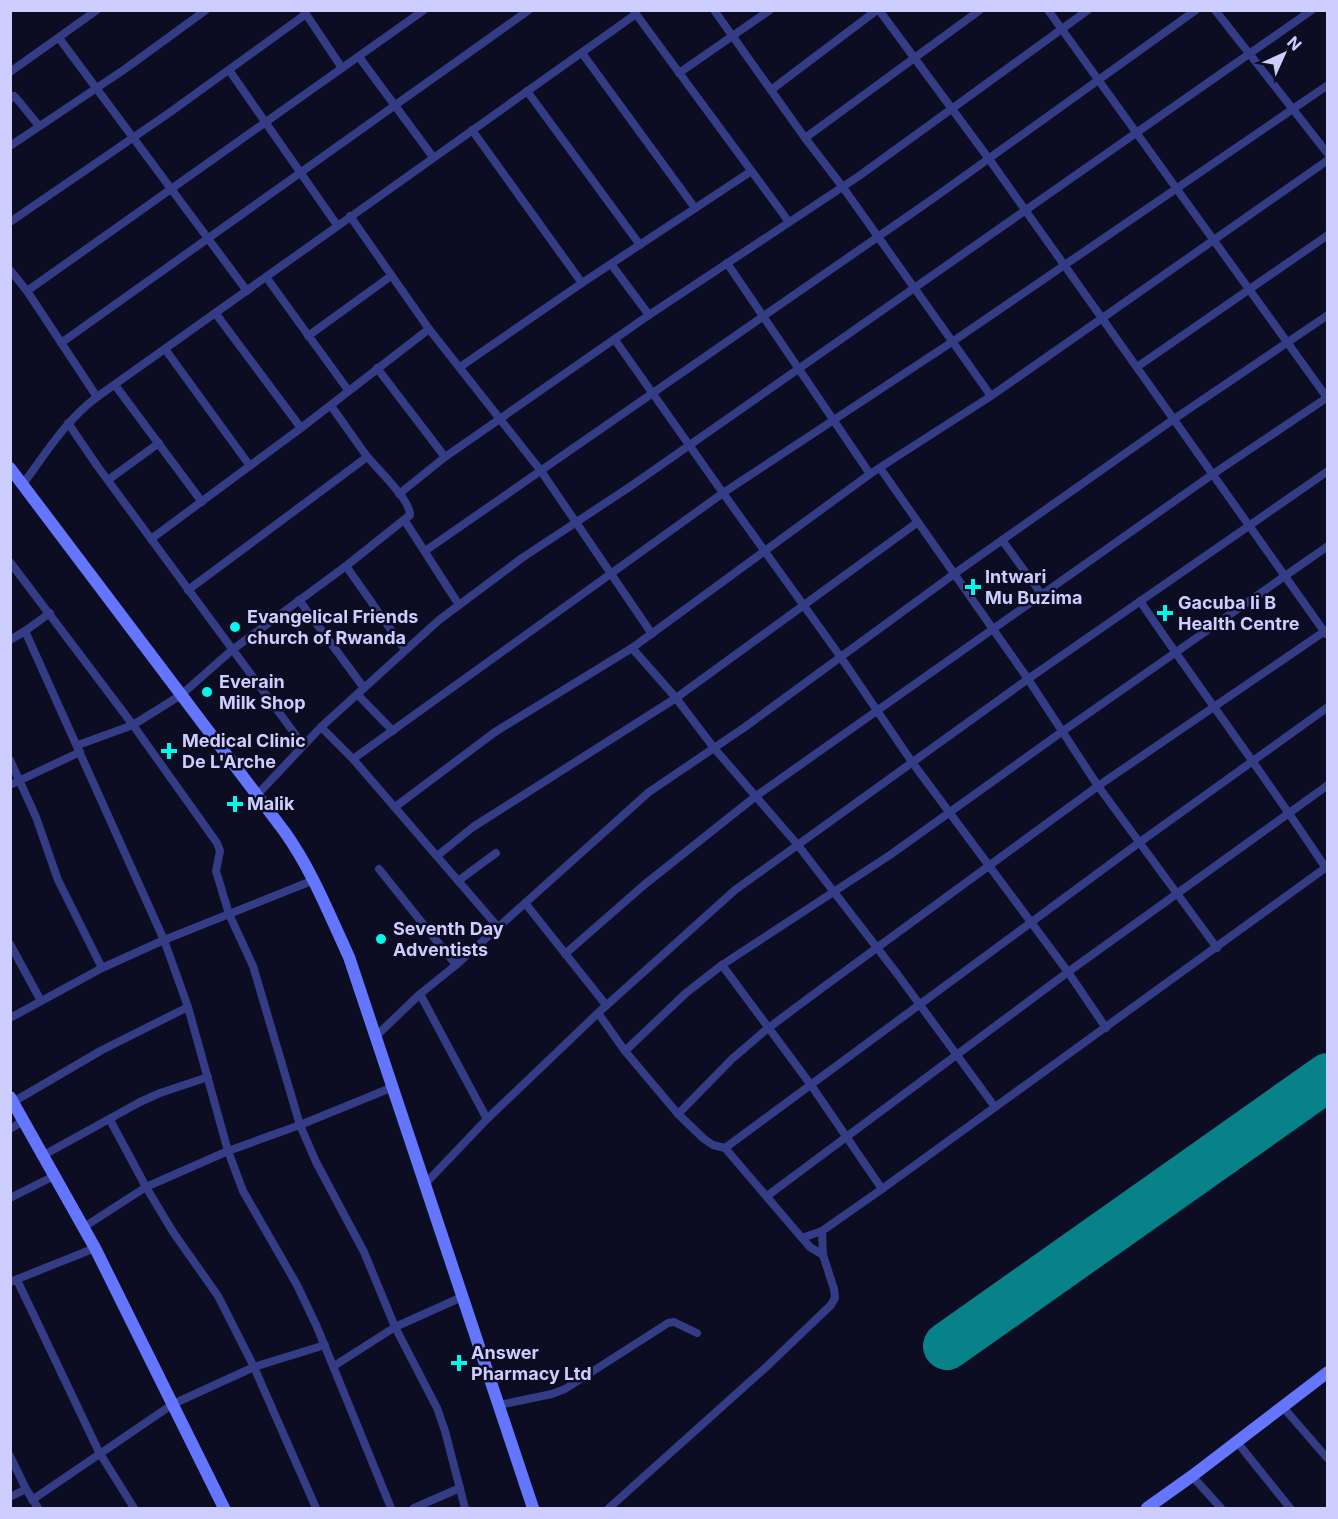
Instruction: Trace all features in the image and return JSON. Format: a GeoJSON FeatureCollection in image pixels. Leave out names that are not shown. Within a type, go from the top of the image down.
{"type":"FeatureCollection","features":[{"type":"Feature","properties":{"kind":"street"},"geometry":{"type":"LineString","coordinates":[[10,72],[97,10]]}},
{"type":"Feature","properties":{"kind":"street"},"geometry":{"type":"LineString","coordinates":[[10,146],[97,88],[206,10]]}},
{"type":"Feature","properties":{"kind":"street"},"geometry":{"type":"LineString","coordinates":[[27,291],[424,10]]}},
{"type":"Feature","properties":{"kind":"street"},"geometry":{"type":"LineString","coordinates":[[61,343],[529,10]]}},
{"type":"Feature","properties":{"kind":"street"},"geometry":{"type":"LineString","coordinates":[[714,10],[991,396]]}},
{"type":"Feature","properties":{"kind":"street"},"geometry":{"type":"LineString","coordinates":[[679,74],[770,10]]}},
{"type":"Feature","properties":{"kind":"street"},"geometry":{"type":"LineString","coordinates":[[678,1114],[732,1059],[767,1029],[1098,786],[1326,632],[1103,317],[878,10],[771,90]]}},
{"type":"Feature","properties":{"kind":"street"},"geometry":{"type":"LineString","coordinates":[[805,138],[980,10]]}},
{"type":"Feature","properties":{"kind":"street"},"geometry":{"type":"LineString","coordinates":[[565,954],[644,885],[756,796],[1213,474],[1327,398],[1048,10]]}},
{"type":"Feature","properties":{"kind":"street"},"geometry":{"type":"LineString","coordinates":[[399,494],[446,457],[649,315],[842,186],[1088,10]]}},
{"type":"Feature","properties":{"kind":"street"},"geometry":{"type":"LineString","coordinates":[[425,551],[878,238],[1196,10]]}},
{"type":"Feature","properties":{"kind":"street"},"geometry":{"type":"LineString","coordinates":[[1215,10],[1328,154]]}},
{"type":"Feature","properties":{"kind":"street"},"geometry":{"type":"LineString","coordinates":[[257,795],[321,726],[405,650],[459,605],[522,558],[689,445],[1312,10]]}},
{"type":"Feature","properties":{"kind":"street"},"geometry":{"type":"LineString","coordinates":[[10,222],[133,139],[305,12],[342,68]]}},
{"type":"Feature","properties":{"kind":"street"},"geometry":{"type":"LineString","coordinates":[[23,484],[80,410],[582,53],[635,12],[750,172],[789,222]]}},
{"type":"Feature","properties":{"kind":"street"},"geometry":{"type":"LineString","coordinates":[[59,38],[247,291]]}},
{"type":"Feature","properties":{"kind":"street"},"geometry":{"type":"LineString","coordinates":[[582,53],[695,208]]}},
{"type":"Feature","properties":{"kind":"street"},"geometry":{"type":"LineString","coordinates":[[359,57],[434,157]]}},
{"type":"Feature","properties":{"kind":"street"},"geometry":{"type":"LineString","coordinates":[[229,70],[338,225]]}},
{"type":"Feature","properties":{"kind":"street"},"geometry":{"type":"LineString","coordinates":[[353,759],[723,493],[952,342],[1064,263],[1328,85]]}},
{"type":"Feature","properties":{"kind":"street"},"geometry":{"type":"LineString","coordinates":[[527,91],[640,244]]}},
{"type":"Feature","properties":{"kind":"street"},"geometry":{"type":"LineString","coordinates":[[10,99],[14,96],[39,126]]}},
{"type":"Feature","properties":{"kind":"street"},"geometry":{"type":"LineString","coordinates":[[472,130],[582,283]]}},
{"type":"Feature","properties":{"kind":"street"},"geometry":{"type":"LineString","coordinates":[[395,807],[495,732],[632,648],[870,474],[991,396],[1328,160]]}},
{"type":"Feature","properties":{"kind":"street"},"geometry":{"type":"LineString","coordinates":[[460,367],[750,172]]}},
{"type":"Feature","properties":{"kind":"street"},"geometry":{"type":"LineString","coordinates":[[350,216],[429,329],[542,471],[652,634]]}},
{"type":"Feature","properties":{"kind":"street"},"geometry":{"type":"LineString","coordinates":[[1137,367],[1328,235]]}},
{"type":"Feature","properties":{"kind":"street"},"geometry":{"type":"LineString","coordinates":[[727,263],[870,474]]}},
{"type":"Feature","properties":{"kind":"street"},"geometry":{"type":"LineString","coordinates":[[611,264],[649,315]]}},
{"type":"Feature","properties":{"kind":"street"},"geometry":{"type":"LineString","coordinates":[[10,270],[27,291],[97,397]]}},
{"type":"Feature","properties":{"kind":"street"},"geometry":{"type":"LineString","coordinates":[[308,336],[391,276]]}},
{"type":"Feature","properties":{"kind":"street"},"geometry":{"type":"LineString","coordinates":[[266,277],[348,390]]}},
{"type":"Feature","properties":{"kind":"street"},"geometry":{"type":"LineString","coordinates":[[216,314],[301,428]]}},
{"type":"Feature","properties":{"kind":"street"},"geometry":{"type":"LineString","coordinates":[[375,1037],[420,994],[456,965],[642,797],[1174,419],[1328,315]]}},
{"type":"Feature","properties":{"kind":"street"},"geometry":{"type":"LineString","coordinates":[[151,539],[331,406],[348,390],[429,329]]}},
{"type":"Feature","properties":{"kind":"street"},"geometry":{"type":"LineString","coordinates":[[615,340],[840,656],[912,762],[1068,972],[1106,1028]]}},
{"type":"Feature","properties":{"kind":"street"},"geometry":{"type":"LineString","coordinates":[[165,349],[250,466]]}},
{"type":"Feature","properties":{"kind":"street"},"geometry":{"type":"LineString","coordinates":[[377,368],[446,457]]}},
{"type":"Feature","properties":{"kind":"street"},"geometry":{"type":"LineString","coordinates":[[115,385],[202,502]]}},
{"type":"Feature","properties":{"kind":"street"},"geometry":{"type":"LineString","coordinates":[[10,785],[79,748],[133,724],[181,694],[232,650],[405,521],[410,511],[331,406]]}},
{"type":"Feature","properties":{"kind":"street"},"geometry":{"type":"LineString","coordinates":[[68,423],[303,745]]}},
{"type":"Feature","properties":{"kind":"street"},"geometry":{"type":"LineString","coordinates":[[108,480],[159,443]]}},
{"type":"Feature","properties":{"kind":"street"},"geometry":{"type":"LineString","coordinates":[[188,590],[368,457]]}},
{"type":"Feature","properties":{"kind":"street"},"geometry":{"type":"LineString","coordinates":[[10,468],[257,795],[301,855],[314,880],[349,957],[533,1509]]}},
{"type":"Feature","properties":{"kind":"street"},"geometry":{"type":"LineString","coordinates":[[880,468],[1028,678],[1098,786],[1216,948]]}},
{"type":"Feature","properties":{"kind":"street"},"geometry":{"type":"LineString","coordinates":[[424,1185],[487,1119],[606,1005],[735,890],[1028,678],[1328,471]]}},
{"type":"Feature","properties":{"kind":"street"},"geometry":{"type":"LineString","coordinates":[[405,521],[459,605]]}},
{"type":"Feature","properties":{"kind":"street"},"geometry":{"type":"LineString","coordinates":[[437,856],[473,827],[676,698],[918,522]]}},
{"type":"Feature","properties":{"kind":"street"},"geometry":{"type":"LineString","coordinates":[[1002,540],[1042,595]]}},
{"type":"Feature","properties":{"kind":"street"},"geometry":{"type":"LineString","coordinates":[[626,1051],[686,993],[722,965],[950,813],[1328,546]]}},
{"type":"Feature","properties":{"kind":"street"},"geometry":{"type":"LineString","coordinates":[[10,562],[133,724],[217,843],[220,851],[216,871],[229,914],[253,966],[283,1074],[300,1125],[316,1162],[363,1252],[395,1327],[437,1408],[465,1509]]}},
{"type":"Feature","properties":{"kind":"street"},"geometry":{"type":"LineString","coordinates":[[346,566],[405,650]]}},
{"type":"Feature","properties":{"kind":"street"},"geometry":{"type":"LineString","coordinates":[[299,600],[361,691],[393,731]]}},
{"type":"Feature","properties":{"kind":"street"},"geometry":{"type":"LineString","coordinates":[[802,1238],[822,1231],[882,1189],[1326,867],[1140,601]]}},
{"type":"Feature","properties":{"kind":"street"},"geometry":{"type":"LineString","coordinates":[[10,640],[50,613]]}},
{"type":"Feature","properties":{"kind":"street"},"geometry":{"type":"LineString","coordinates":[[25,632],[164,940],[188,1007],[228,1150],[243,1191],[297,1285],[325,1344],[391,1509]]}},
{"type":"Feature","properties":{"kind":"street"},"geometry":{"type":"LineString","coordinates":[[632,648],[797,844],[995,1107]]}},
{"type":"Feature","properties":{"kind":"street"},"geometry":{"type":"LineString","coordinates":[[725,1148],[1140,842],[1328,707]]}},
{"type":"Feature","properties":{"kind":"street"},"geometry":{"type":"LineString","coordinates":[[321,726],[353,759],[498,927]]}},
{"type":"Feature","properties":{"kind":"street"},"geometry":{"type":"LineString","coordinates":[[10,760],[36,817],[58,880],[102,968]]}},
{"type":"Feature","properties":{"kind":"street"},"geometry":{"type":"LineString","coordinates":[[767,1196],[1068,972],[1328,785]]}},
{"type":"Feature","properties":{"kind":"street"},"geometry":{"type":"LineString","coordinates":[[458,881],[496,853]]}},
{"type":"Feature","properties":{"kind":"street"},"geometry":{"type":"LineString","coordinates":[[379,869],[456,965]]}},
{"type":"Feature","properties":{"kind":"street"},"geometry":{"type":"LineString","coordinates":[[10,1018],[102,968],[164,940],[314,880]]}},
{"type":"Feature","properties":{"kind":"street"},"geometry":{"type":"LineString","coordinates":[[525,903],[606,1005]]}},
{"type":"Feature","properties":{"kind":"street"},"geometry":{"type":"LineString","coordinates":[[10,944],[41,1001]]}},
{"type":"Feature","properties":{"kind":"street"},"geometry":{"type":"LineString","coordinates":[[722,965],[767,1029],[811,1085],[882,1189]]}},
{"type":"Feature","properties":{"kind":"street"},"geometry":{"type":"LineString","coordinates":[[420,994],[487,1119]]}},
{"type":"Feature","properties":{"kind":"street"},"geometry":{"type":"LineString","coordinates":[[188,1007],[12,1099],[95,1248],[224,1509]]}},
{"type":"Feature","properties":{"kind":"street"},"geometry":{"type":"LineString","coordinates":[[598,1013],[678,1114],[712,1145],[725,1148],[810,1247],[823,1255]]}},
{"type":"Feature","properties":{"kind":"street"},"geometry":{"type":"LineString","coordinates":[[42,1156],[160,1093],[208,1077]]}},
{"type":"Feature","properties":{"kind":"street"},"geometry":{"type":"LineString","coordinates":[[84,1227],[146,1187],[228,1150],[300,1125],[393,1087]]}},
{"type":"Feature","properties":{"kind":"street"},"geometry":{"type":"LineString","coordinates":[[110,1120],[173,1232],[218,1296],[254,1367],[316,1509]]}},
{"type":"Feature","properties":{"kind":"street"},"geometry":{"type":"LineString","coordinates":[[10,1129],[23,1121]]}},
{"type":"Feature","properties":{"kind":"street"},"geometry":{"type":"LineString","coordinates":[[10,1198],[54,1176]]}},
{"type":"Feature","properties":{"kind":"street"},"geometry":{"type":"LineString","coordinates":[[609,1509],[831,1305],[835,1298],[834,1289],[823,1255],[822,1231]]}},
{"type":"Feature","properties":{"kind":"street"},"geometry":{"type":"LineString","coordinates":[[95,1248],[14,1281],[99,1452],[134,1509]]}},
{"type":"Feature","properties":{"kind":"street"},"geometry":{"type":"LineString","coordinates":[[334,1366],[395,1327],[462,1298]]}},
{"type":"Feature","properties":{"kind":"street"},"geometry":{"type":"LineString","coordinates":[[499,1405],[565,1389],[668,1323],[674,1322],[697,1333]]}},
{"type":"Feature","properties":{"kind":"street"},"geometry":{"type":"LineString","coordinates":[[32,1500],[99,1452],[173,1404],[254,1367],[325,1344]]}},
{"type":"Feature","properties":{"kind":"street"},"geometry":{"type":"LineString","coordinates":[[1147,1509],[1282,1406],[1326,1376]]}},
{"type":"Feature","properties":{"kind":"street"},"geometry":{"type":"LineString","coordinates":[[1282,1406],[1328,1459]]}},
{"type":"Feature","properties":{"kind":"street"},"geometry":{"type":"LineString","coordinates":[[1237,1442],[1290,1509]]}},
{"type":"Feature","properties":{"kind":"street"},"geometry":{"type":"LineString","coordinates":[[10,1456],[38,1509]]}},
{"type":"Feature","properties":{"kind":"street"},"geometry":{"type":"LineString","coordinates":[[1192,1476],[1221,1509]]}},
{"type":"Feature","properties":{"kind":"street"},"geometry":{"type":"LineString","coordinates":[[414,1509],[460,1488]]}},
{"type":"Feature","properties":{"kind":"street"},"geometry":{"type":"LineString","coordinates":[[10,1497],[26,1489]]}},
{"type":"Feature","properties":{"kind":"taxiway"},"geometry":{"type":"LineString","coordinates":[[1297,1098],[1312,1094],[1328,1095]]}},
{"type":"Feature","properties":{"kind":"runway"},"geometry":{"type":"LineString","coordinates":[[947,1346],[1328,1077]]}},
{"type":"Feature","properties":{"kind":"place","name":"Intwari Mu Buzima"},"geometry":{"type":"Point","coordinates":[973,587]}},
{"type":"Feature","properties":{"kind":"place","name":"Gacuba Ii B Health Centre"},"geometry":{"type":"Point","coordinates":[1165,613]}},
{"type":"Feature","properties":{"kind":"place","name":"Evangelical Friends church of Rwanda"},"geometry":{"type":"Point","coordinates":[235,627]}},
{"type":"Feature","properties":{"kind":"place","name":"Everain Milk Shop"},"geometry":{"type":"Point","coordinates":[207,692]}},
{"type":"Feature","properties":{"kind":"place","name":"Medical Clinic De L'Arche"},"geometry":{"type":"Point","coordinates":[169,751]}},
{"type":"Feature","properties":{"kind":"place","name":"Malik"},"geometry":{"type":"Point","coordinates":[235,804]}},
{"type":"Feature","properties":{"kind":"place","name":"Seventh Day Adventists"},"geometry":{"type":"Point","coordinates":[381,939]}},
{"type":"Feature","properties":{"kind":"place","name":"Answer Pharmacy Ltd"},"geometry":{"type":"Point","coordinates":[459,1363]}}]}
